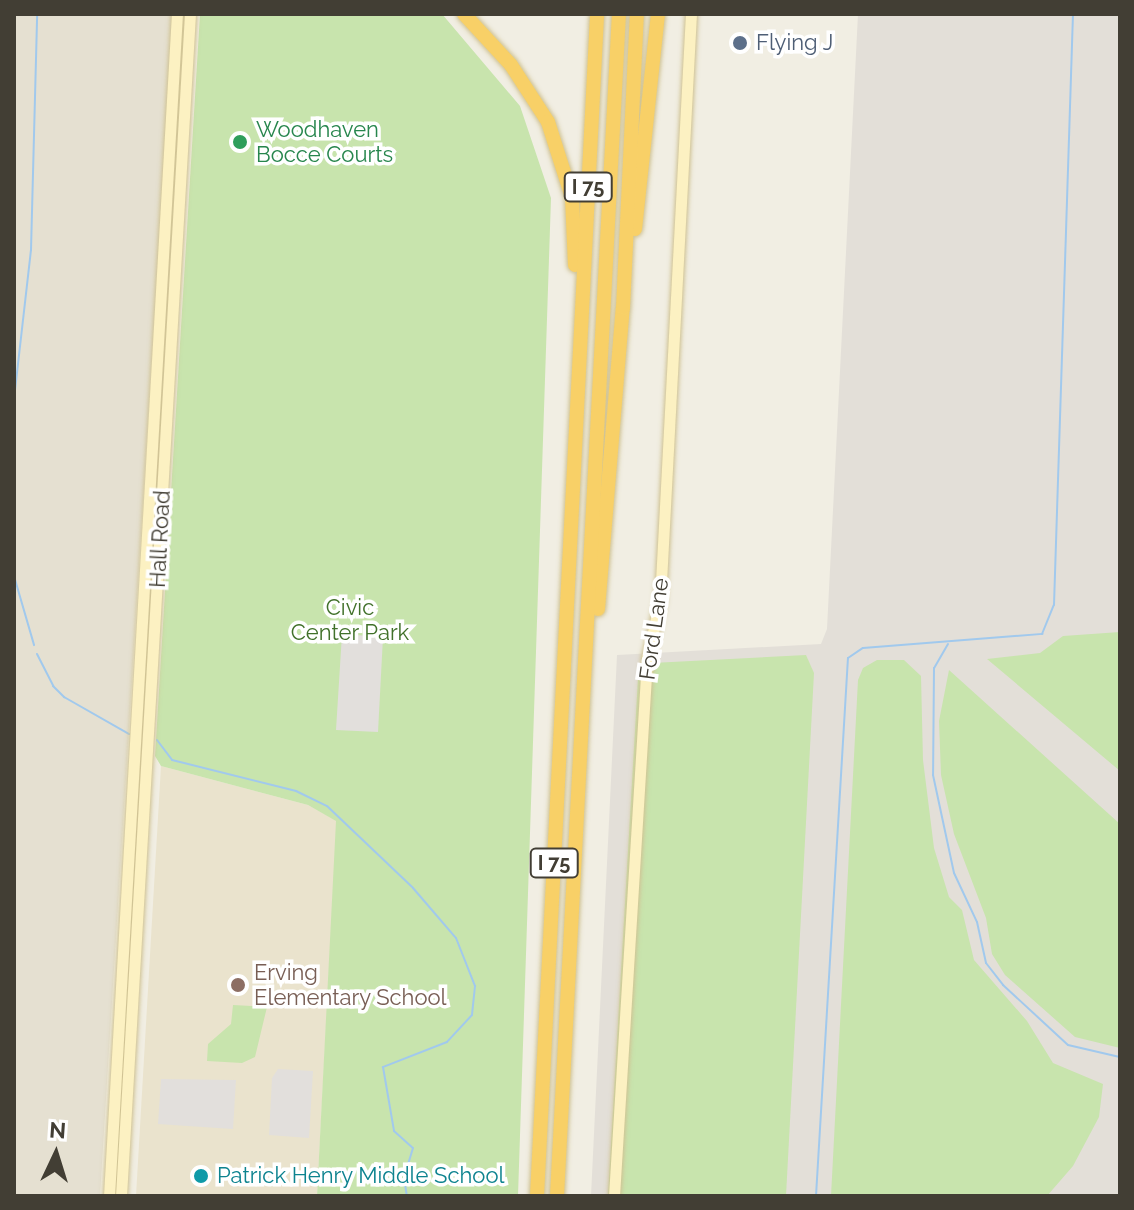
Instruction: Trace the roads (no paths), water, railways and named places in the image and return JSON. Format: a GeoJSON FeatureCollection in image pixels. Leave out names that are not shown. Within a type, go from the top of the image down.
{"type":"FeatureCollection","features":[{"type":"Feature","properties":{"kind":"highway"},"geometry":{"type":"LineString","coordinates":[[464,14],[530,91],[560,154],[572,197],[573,337],[578,360]]}},
{"type":"Feature","properties":{"kind":"highway","name":"I 75"},"geometry":{"type":"LineString","coordinates":[[537,1196],[597,14]]}},
{"type":"Feature","properties":{"kind":"highway","name":"I 75"},"geometry":{"type":"LineString","coordinates":[[557,1196],[619,14]]}},
{"type":"Feature","properties":{"kind":"highway"},"geometry":{"type":"LineString","coordinates":[[623,308],[637,14]]}},
{"type":"Feature","properties":{"kind":"highway"},"geometry":{"type":"LineString","coordinates":[[585,676],[595,636],[623,308],[658,14]]}},
{"type":"Feature","properties":{"kind":"street","name":"Hall Road"},"geometry":{"type":"LineString","coordinates":[[175,171],[177,14]]}},
{"type":"Feature","properties":{"kind":"street","name":"Hall Road"},"geometry":{"type":"LineString","coordinates":[[121,1196],[123,1064],[166,321],[175,171],[190,14]]}},
{"type":"Feature","properties":{"kind":"street","name":"Ford Lane"},"geometry":{"type":"LineString","coordinates":[[614,1196],[647,659],[660,601],[691,14]]}},
{"type":"Feature","properties":{"kind":"street","name":"Hall Road"},"geometry":{"type":"LineString","coordinates":[[109,1196],[123,1064]]}},
{"type":"Feature","properties":{"kind":"waterway"},"geometry":{"type":"LineString","coordinates":[[14,399],[31,250],[37,14]]}},
{"type":"Feature","properties":{"kind":"waterway"},"geometry":{"type":"LineString","coordinates":[[816,1196],[848,658],[863,648],[1042,634],[1054,605],[1073,14]]}},
{"type":"Feature","properties":{"kind":"waterway"},"geometry":{"type":"LineString","coordinates":[[14,576],[34,645]]}},
{"type":"Feature","properties":{"kind":"waterway"},"geometry":{"type":"LineString","coordinates":[[948,644],[934,668],[933,775],[954,873],[977,922],[986,963],[1003,985],[1068,1045],[1120,1057]]}},
{"type":"Feature","properties":{"kind":"waterway"},"geometry":{"type":"LineString","coordinates":[[37,654],[53,686],[64,697],[129,734]]}},
{"type":"Feature","properties":{"kind":"waterway"},"geometry":{"type":"LineString","coordinates":[[157,740],[172,760],[296,791],[327,806],[413,888],[456,938],[475,986],[472,1015],[447,1042],[383,1067],[394,1131],[413,1148],[404,1178],[407,1196]]}},
{"type":"Feature","properties":{"kind":"place","name":"Flying J"},"geometry":{"type":"Point","coordinates":[740,43]}},
{"type":"Feature","properties":{"kind":"place","name":"Woodhaven Bocce Courts"},"geometry":{"type":"Point","coordinates":[240,142]}},
{"type":"Feature","properties":{"kind":"place","name":"Erving Elementary School"},"geometry":{"type":"Point","coordinates":[238,985]}},
{"type":"Feature","properties":{"kind":"place","name":"Patrick Henry Middle School"},"geometry":{"type":"Point","coordinates":[201,1176]}},
{"type":"Feature","properties":{"kind":"park label","name":"Civic Center Park"},"geometry":{"type":"Point","coordinates":[350,620]}}]}
